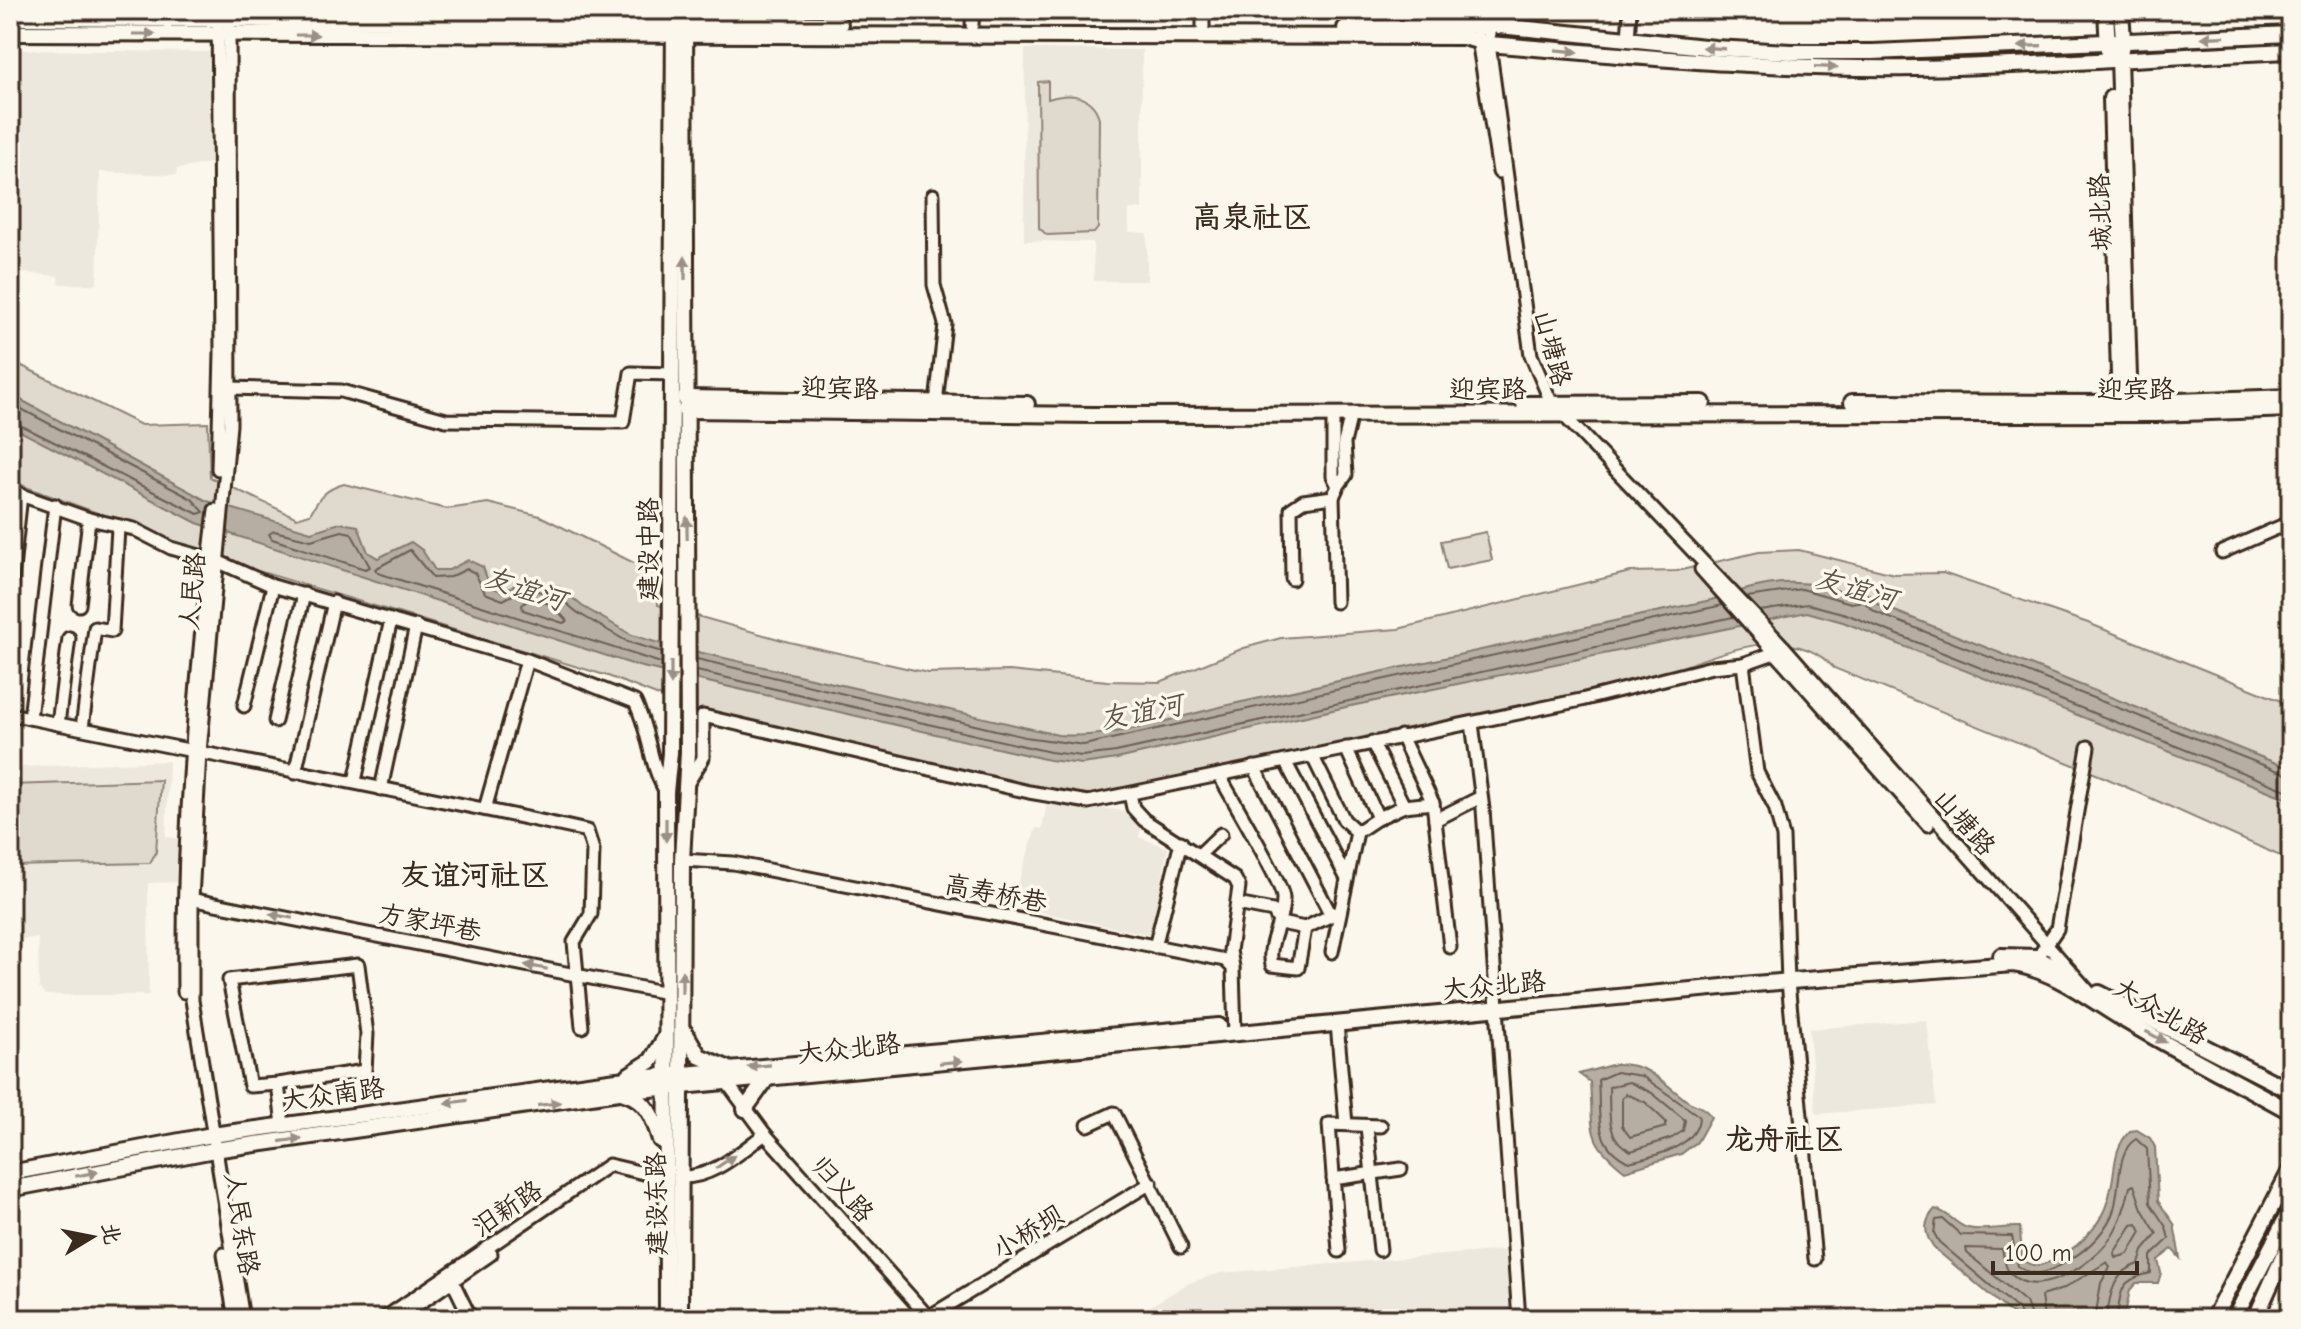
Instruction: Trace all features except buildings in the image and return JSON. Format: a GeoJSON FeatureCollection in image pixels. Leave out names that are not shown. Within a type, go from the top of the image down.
{"type":"FeatureCollection","features":[{"type":"Feature","properties":{"kind":"main road","name":"城北路"},"geometry":{"type":"LineString","coordinates":[[2106,10],[2115,42]]}},
{"type":"Feature","properties":{"kind":"main road","name":"城北路"},"geometry":{"type":"LineString","coordinates":[[2121,10],[2114,59],[2125,408]]}},
{"type":"Feature","properties":{"kind":"main road"},"geometry":{"type":"LineString","coordinates":[[679,23],[972,17],[1203,28],[1484,26],[1791,52],[2291,34]]}},
{"type":"Feature","properties":{"kind":"main road"},"geometry":{"type":"LineString","coordinates":[[10,18],[223,22],[679,23],[1463,37],[1484,26],[1704,63],[1840,67],[2291,51]]}},
{"type":"Feature","properties":{"kind":"main road"},"geometry":{"type":"LineString","coordinates":[[10,33],[223,22]]}},
{"type":"Feature","properties":{"kind":"main road","name":"建设中路"},"geometry":{"type":"LineString","coordinates":[[672,1081],[667,1036],[666,792],[670,753],[679,23]]}},
{"type":"Feature","properties":{"kind":"main road","name":"建设中路"},"geometry":{"type":"LineString","coordinates":[[672,1081],[682,1025],[682,860],[688,752],[679,23]]}},
{"type":"Feature","properties":{"kind":"main road","name":"迎宾路"},"geometry":{"type":"LineString","coordinates":[[2125,408],[2291,397]]}},
{"type":"Feature","properties":{"kind":"main road","name":"迎宾路"},"geometry":{"type":"LineString","coordinates":[[685,404],[2291,409]]}},
{"type":"Feature","properties":{"kind":"main road","name":"迎宾路"},"geometry":{"type":"LineString","coordinates":[[685,404],[1333,414],[1552,407]]}},
{"type":"Feature","properties":{"kind":"main road","name":"大众北路"},"geometry":{"type":"LineString","coordinates":[[672,1081],[724,1084],[765,1081],[1234,1030],[2041,952],[2125,1021],[2291,1112]]}},
{"type":"Feature","properties":{"kind":"main road","name":"大众北路"},"geometry":{"type":"LineString","coordinates":[[1787,977],[2013,964],[2033,968],[2080,987],[2291,1091]]}},
{"type":"Feature","properties":{"kind":"main road","name":"大众北路"},"geometry":{"type":"LineString","coordinates":[[672,1081],[727,1068],[1337,1024],[1495,1004]]}},
{"type":"Feature","properties":{"kind":"main road"},"geometry":{"type":"LineString","coordinates":[[682,1025],[692,1049],[727,1068]]}},
{"type":"Feature","properties":{"kind":"main road"},"geometry":{"type":"LineString","coordinates":[[664,1152],[649,1111],[618,1086],[651,1061],[667,1036]]}},
{"type":"Feature","properties":{"kind":"main road","name":"大众南路"},"geometry":{"type":"LineString","coordinates":[[10,1189],[283,1125],[672,1081]]}},
{"type":"Feature","properties":{"kind":"main road","name":"建设东路"},"geometry":{"type":"LineString","coordinates":[[672,1081],[664,1152],[672,1178],[680,1319]]}},
{"type":"Feature","properties":{"kind":"main road","name":"建设东路"},"geometry":{"type":"LineString","coordinates":[[667,1319],[672,1081]]}},
{"type":"Feature","properties":{"kind":"main road"},"geometry":{"type":"LineString","coordinates":[[745,1109],[765,1081]]}},
{"type":"Feature","properties":{"kind":"main road","name":"大众南路"},"geometry":{"type":"LineString","coordinates":[[10,1173],[618,1086]]}},
{"type":"Feature","properties":{"kind":"main road"},"geometry":{"type":"LineString","coordinates":[[2213,1319],[2291,1169]]}},
{"type":"Feature","properties":{"kind":"main road"},"geometry":{"type":"LineString","coordinates":[[2234,1319],[2289,1218]]}},
{"type":"Feature","properties":{"kind":"main road"},"geometry":{"type":"LineString","coordinates":[[2255,1319],[2291,1239]]}},
{"type":"Feature","properties":{"kind":"street"},"geometry":{"type":"LineString","coordinates":[[1203,10],[1203,28]]}},
{"type":"Feature","properties":{"kind":"street"},"geometry":{"type":"LineString","coordinates":[[1628,40],[1630,10]]}},
{"type":"Feature","properties":{"kind":"street","name":"人民路"},"geometry":{"type":"LineString","coordinates":[[210,1143],[184,1000],[195,751],[231,388],[223,22]]}},
{"type":"Feature","properties":{"kind":"street","name":"人民路"},"geometry":{"type":"LineString","coordinates":[[220,489],[223,22]]}},
{"type":"Feature","properties":{"kind":"street","name":"山塘路"},"geometry":{"type":"LineString","coordinates":[[1484,26],[1531,355],[1537,378],[1552,407],[1766,634],[2041,952]]}},
{"type":"Feature","properties":{"kind":"street"},"geometry":{"type":"LineString","coordinates":[[933,195],[934,285],[945,324],[936,403]]}},
{"type":"Feature","properties":{"kind":"street"},"geometry":{"type":"LineString","coordinates":[[231,388],[341,391],[446,420],[623,422],[631,373],[673,374]]}},
{"type":"Feature","properties":{"kind":"street"},"geometry":{"type":"LineString","coordinates":[[1333,414],[1336,602]]}},
{"type":"Feature","properties":{"kind":"street"},"geometry":{"type":"LineString","coordinates":[[1292,579],[1291,509],[1303,501],[1335,491],[1346,475],[1344,443],[1351,414]]}},
{"type":"Feature","properties":{"kind":"street"},"geometry":{"type":"LineString","coordinates":[[10,487],[21,495],[89,519],[118,528],[134,529],[171,548],[214,554],[273,586],[527,660],[635,702],[646,725],[653,771],[666,792]]}},
{"type":"Feature","properties":{"kind":"street"},"geometry":{"type":"LineString","coordinates":[[10,596],[21,495]]}},
{"type":"Feature","properties":{"kind":"street"},"geometry":{"type":"LineString","coordinates":[[30,718],[55,505]]}},
{"type":"Feature","properties":{"kind":"street"},"geometry":{"type":"LineString","coordinates":[[79,605],[89,519]]}},
{"type":"Feature","properties":{"kind":"street"},"geometry":{"type":"LineString","coordinates":[[2222,552],[2291,522]]}},
{"type":"Feature","properties":{"kind":"street"},"geometry":{"type":"LineString","coordinates":[[82,728],[95,628],[112,631],[118,528]]}},
{"type":"Feature","properties":{"kind":"street"},"geometry":{"type":"LineString","coordinates":[[244,706],[273,586]]}},
{"type":"Feature","properties":{"kind":"street"},"geometry":{"type":"LineString","coordinates":[[275,721],[304,594]]}},
{"type":"Feature","properties":{"kind":"street"},"geometry":{"type":"LineString","coordinates":[[295,773],[334,602]]}},
{"type":"Feature","properties":{"kind":"street"},"geometry":{"type":"LineString","coordinates":[[355,781],[391,620]]}},
{"type":"Feature","properties":{"kind":"street"},"geometry":{"type":"LineString","coordinates":[[381,789],[416,626]]}},
{"type":"Feature","properties":{"kind":"street","name":"山塘路"},"geometry":{"type":"LineString","coordinates":[[1766,634],[1777,652],[2041,952],[2080,987]]}},
{"type":"Feature","properties":{"kind":"street"},"geometry":{"type":"LineString","coordinates":[[58,724],[69,638]]}},
{"type":"Feature","properties":{"kind":"street"},"geometry":{"type":"LineString","coordinates":[[684,790],[703,758],[703,716],[1029,792],[1088,802],[1472,723],[1712,667],[1743,664],[1777,652]]}},
{"type":"Feature","properties":{"kind":"street"},"geometry":{"type":"LineString","coordinates":[[485,809],[527,660]]}},
{"type":"Feature","properties":{"kind":"street"},"geometry":{"type":"LineString","coordinates":[[1743,664],[1757,772],[1775,807],[1783,837],[1787,977],[1815,1259]]}},
{"type":"Feature","properties":{"kind":"street"},"geometry":{"type":"LineString","coordinates":[[10,714],[295,773],[355,781],[587,831],[593,850],[591,914],[574,942],[582,1027]]}},
{"type":"Feature","properties":{"kind":"street"},"geometry":{"type":"LineString","coordinates":[[1472,723],[1481,797],[1519,1319]]}},
{"type":"Feature","properties":{"kind":"street"},"geometry":{"type":"LineString","coordinates":[[1401,736],[1433,803],[1450,947]]}},
{"type":"Feature","properties":{"kind":"street"},"geometry":{"type":"LineString","coordinates":[[1372,742],[1404,806]]}},
{"type":"Feature","properties":{"kind":"street"},"geometry":{"type":"LineString","coordinates":[[2013,964],[2041,952],[2057,929],[2088,747]]}},
{"type":"Feature","properties":{"kind":"street"},"geometry":{"type":"LineString","coordinates":[[1346,748],[1378,818]]}},
{"type":"Feature","properties":{"kind":"street"},"geometry":{"type":"LineString","coordinates":[[1312,755],[1344,820],[1357,832]]}},
{"type":"Feature","properties":{"kind":"street"},"geometry":{"type":"LineString","coordinates":[[1285,761],[1347,880]]}},
{"type":"Feature","properties":{"kind":"street"},"geometry":{"type":"LineString","coordinates":[[1254,767],[1336,913]]}},
{"type":"Feature","properties":{"kind":"street"},"geometry":{"type":"LineString","coordinates":[[1219,775],[1283,896],[1280,923],[1269,952],[1272,965],[1298,968],[1305,928]]}},
{"type":"Feature","properties":{"kind":"street"},"geometry":{"type":"LineString","coordinates":[[1130,794],[1133,808],[1144,820],[1235,879],[1239,887],[1230,951],[1234,1030]]}},
{"type":"Feature","properties":{"kind":"street"},"geometry":{"type":"LineString","coordinates":[[1435,820],[1481,797]]}},
{"type":"Feature","properties":{"kind":"street"},"geometry":{"type":"LineString","coordinates":[[1332,952],[1336,913],[1357,832],[1404,806],[1433,803]]}},
{"type":"Feature","properties":{"kind":"street"},"geometry":{"type":"LineString","coordinates":[[1199,855],[1221,834]]}},
{"type":"Feature","properties":{"kind":"street"},"geometry":{"type":"LineString","coordinates":[[1155,947],[1181,842]]}},
{"type":"Feature","properties":{"kind":"street","name":"高寿桥巷"},"geometry":{"type":"LineString","coordinates":[[682,860],[733,863],[1225,960],[1233,968]]}},
{"type":"Feature","properties":{"kind":"street","name":"方家坪巷"},"geometry":{"type":"LineString","coordinates":[[187,898],[667,993]]}},
{"type":"Feature","properties":{"kind":"street"},"geometry":{"type":"LineString","coordinates":[[1237,904],[1273,911],[1280,923],[1305,928],[1336,913]]}},
{"type":"Feature","properties":{"kind":"street"},"geometry":{"type":"LineString","coordinates":[[358,965],[367,1034],[365,1071],[278,1084],[250,1086],[229,980],[358,965]]}},
{"type":"Feature","properties":{"kind":"street"},"geometry":{"type":"LineString","coordinates":[[1337,1024],[1346,1124]]}},
{"type":"Feature","properties":{"kind":"street"},"geometry":{"type":"LineString","coordinates":[[278,1084],[283,1125]]}},
{"type":"Feature","properties":{"kind":"street"},"geometry":{"type":"LineString","coordinates":[[724,1084],[763,1136]]}},
{"type":"Feature","properties":{"kind":"street"},"geometry":{"type":"LineString","coordinates":[[724,1084],[763,1136],[927,1318]]}},
{"type":"Feature","properties":{"kind":"street"},"geometry":{"type":"LineString","coordinates":[[1088,1125],[1114,1113],[1181,1247]]}},
{"type":"Feature","properties":{"kind":"street"},"geometry":{"type":"LineString","coordinates":[[1339,1251],[1329,1124],[1381,1126]]}},
{"type":"Feature","properties":{"kind":"street"},"geometry":{"type":"LineString","coordinates":[[1367,1127],[1380,1250]]}},
{"type":"Feature","properties":{"kind":"street"},"geometry":{"type":"LineString","coordinates":[[672,1178],[694,1178],[712,1171],[763,1136]]}},
{"type":"Feature","properties":{"kind":"street","name":"人民东路"},"geometry":{"type":"LineString","coordinates":[[210,1143],[235,1319]]}},
{"type":"Feature","properties":{"kind":"street","name":"人民东路"},"geometry":{"type":"LineString","coordinates":[[210,1143],[243,1319]]}},
{"type":"Feature","properties":{"kind":"street","name":"汨新路"},"geometry":{"type":"LineString","coordinates":[[383,1319],[451,1278],[609,1165],[672,1178]]}},
{"type":"Feature","properties":{"kind":"street"},"geometry":{"type":"LineString","coordinates":[[1333,1179],[1401,1169]]}},
{"type":"Feature","properties":{"kind":"street","name":"小桥坝"},"geometry":{"type":"LineString","coordinates":[[927,1318],[1151,1183]]}},
{"type":"Feature","properties":{"kind":"street"},"geometry":{"type":"LineString","coordinates":[[397,1319],[451,1278],[471,1319]]}},
{"type":"Feature","properties":{"kind":"shaded area"},"geometry":{"type":"Polygon","coordinates":[[[1025,49],[1142,50],[1142,209],[1129,209],[1129,232],[1147,233],[1147,281],[1094,281],[1093,242],[1024,241],[1025,49]]]}},
{"type":"Feature","properties":{"kind":"shaded area"},"geometry":{"type":"Polygon","coordinates":[[[19,50],[210,52],[210,163],[177,169],[176,175],[100,172],[97,284],[59,284],[58,276],[12,272],[19,50]]]}},
{"type":"Feature","properties":{"kind":"shaded area"},"geometry":{"type":"Polygon","coordinates":[[[1048,81],[1048,99],[1079,97],[1091,104],[1099,118],[1098,228],[1094,233],[1047,235],[1039,228],[1038,82],[1048,81]]]}},
{"type":"Feature","properties":{"kind":"shaded area"},"geometry":{"type":"Polygon","coordinates":[[[10,360],[141,425],[208,423],[210,477],[297,518],[310,514],[323,495],[344,484],[447,509],[488,503],[540,516],[634,563],[657,567],[658,605],[789,642],[928,673],[1009,671],[1107,681],[1160,682],[1244,648],[1281,638],[1398,629],[1630,572],[1677,571],[1759,552],[1799,550],[1894,574],[1943,573],[2088,623],[2291,705],[2291,861],[2106,778],[1834,668],[1816,653],[1796,646],[1774,644],[1728,651],[1663,674],[1199,777],[1098,795],[1047,791],[692,709],[608,676],[172,545],[136,527],[26,487],[10,478],[10,360]]]}},
{"type":"Feature","properties":{"kind":"shaded area"},"geometry":{"type":"Polygon","coordinates":[[[1486,532],[1492,560],[1447,569],[1441,541],[1486,532]]]}},
{"type":"Feature","properties":{"kind":"shaded area"},"geometry":{"type":"Polygon","coordinates":[[[10,718],[15,767],[169,761],[166,837],[182,839],[179,882],[148,883],[149,995],[45,995],[39,988],[38,938],[21,939],[19,878],[10,878],[10,718]]]}},
{"type":"Feature","properties":{"kind":"shaded area"},"geometry":{"type":"Polygon","coordinates":[[[161,780],[156,852],[150,863],[10,866],[10,785],[161,780]]]}},
{"type":"Feature","properties":{"kind":"shaded area"},"geometry":{"type":"Polygon","coordinates":[[[1047,803],[1120,810],[1142,824],[1139,837],[1168,848],[1151,935],[1011,906],[1036,828],[1042,829],[1047,803]]]}},
{"type":"Feature","properties":{"kind":"shaded area"},"geometry":{"type":"Polygon","coordinates":[[[1927,1020],[1936,1105],[1816,1114],[1809,1029],[1927,1020]]]}},
{"type":"Feature","properties":{"kind":"shaded area"},"geometry":{"type":"Polygon","coordinates":[[[1505,1250],[1512,1319],[1129,1319],[1189,1283],[1220,1273],[1505,1250]]]}},
{"type":"Feature","properties":{"kind":"water","name":"友谊河"},"geometry":{"type":"Polygon","coordinates":[[[10,394],[207,501],[311,532],[340,523],[358,526],[368,552],[378,558],[411,542],[422,550],[435,570],[449,570],[468,560],[483,567],[490,587],[504,592],[521,581],[558,586],[582,606],[632,635],[655,642],[1058,735],[1081,736],[1128,730],[1242,702],[1711,600],[1765,585],[1799,583],[1854,596],[1856,590],[1878,598],[1877,604],[2291,769],[2291,800],[1843,622],[1807,612],[1346,707],[1117,759],[1082,764],[1049,760],[638,666],[197,523],[10,426],[10,394]]]}},
{"type":"Feature","properties":{"kind":"water"},"geometry":{"type":"Polygon","coordinates":[[[1615,1064],[1645,1070],[1706,1111],[1711,1117],[1697,1142],[1681,1154],[1625,1171],[1612,1160],[1594,1132],[1590,1082],[1579,1074],[1615,1064]]]}},
{"type":"Feature","properties":{"kind":"water"},"geometry":{"type":"Polygon","coordinates":[[[2137,1130],[2150,1138],[2155,1147],[2158,1201],[2174,1224],[2180,1258],[2172,1249],[2158,1260],[2161,1273],[2158,1283],[2136,1283],[2130,1290],[2124,1319],[2018,1319],[1930,1242],[1927,1223],[1935,1209],[1968,1228],[2020,1227],[2022,1260],[2035,1265],[2053,1260],[2077,1245],[2099,1221],[2108,1200],[2121,1144],[2130,1131],[2137,1130]]]}},
{"type":"Feature","properties":{"kind":"district","name":"高泉社区"},"geometry":{"type":"Point","coordinates":[1252,217]}},
{"type":"Feature","properties":{"kind":"district","name":"友谊河社区"},"geometry":{"type":"Point","coordinates":[475,875]}},
{"type":"Feature","properties":{"kind":"district","name":"龙舟社区"},"geometry":{"type":"Point","coordinates":[1784,1139]}}]}
